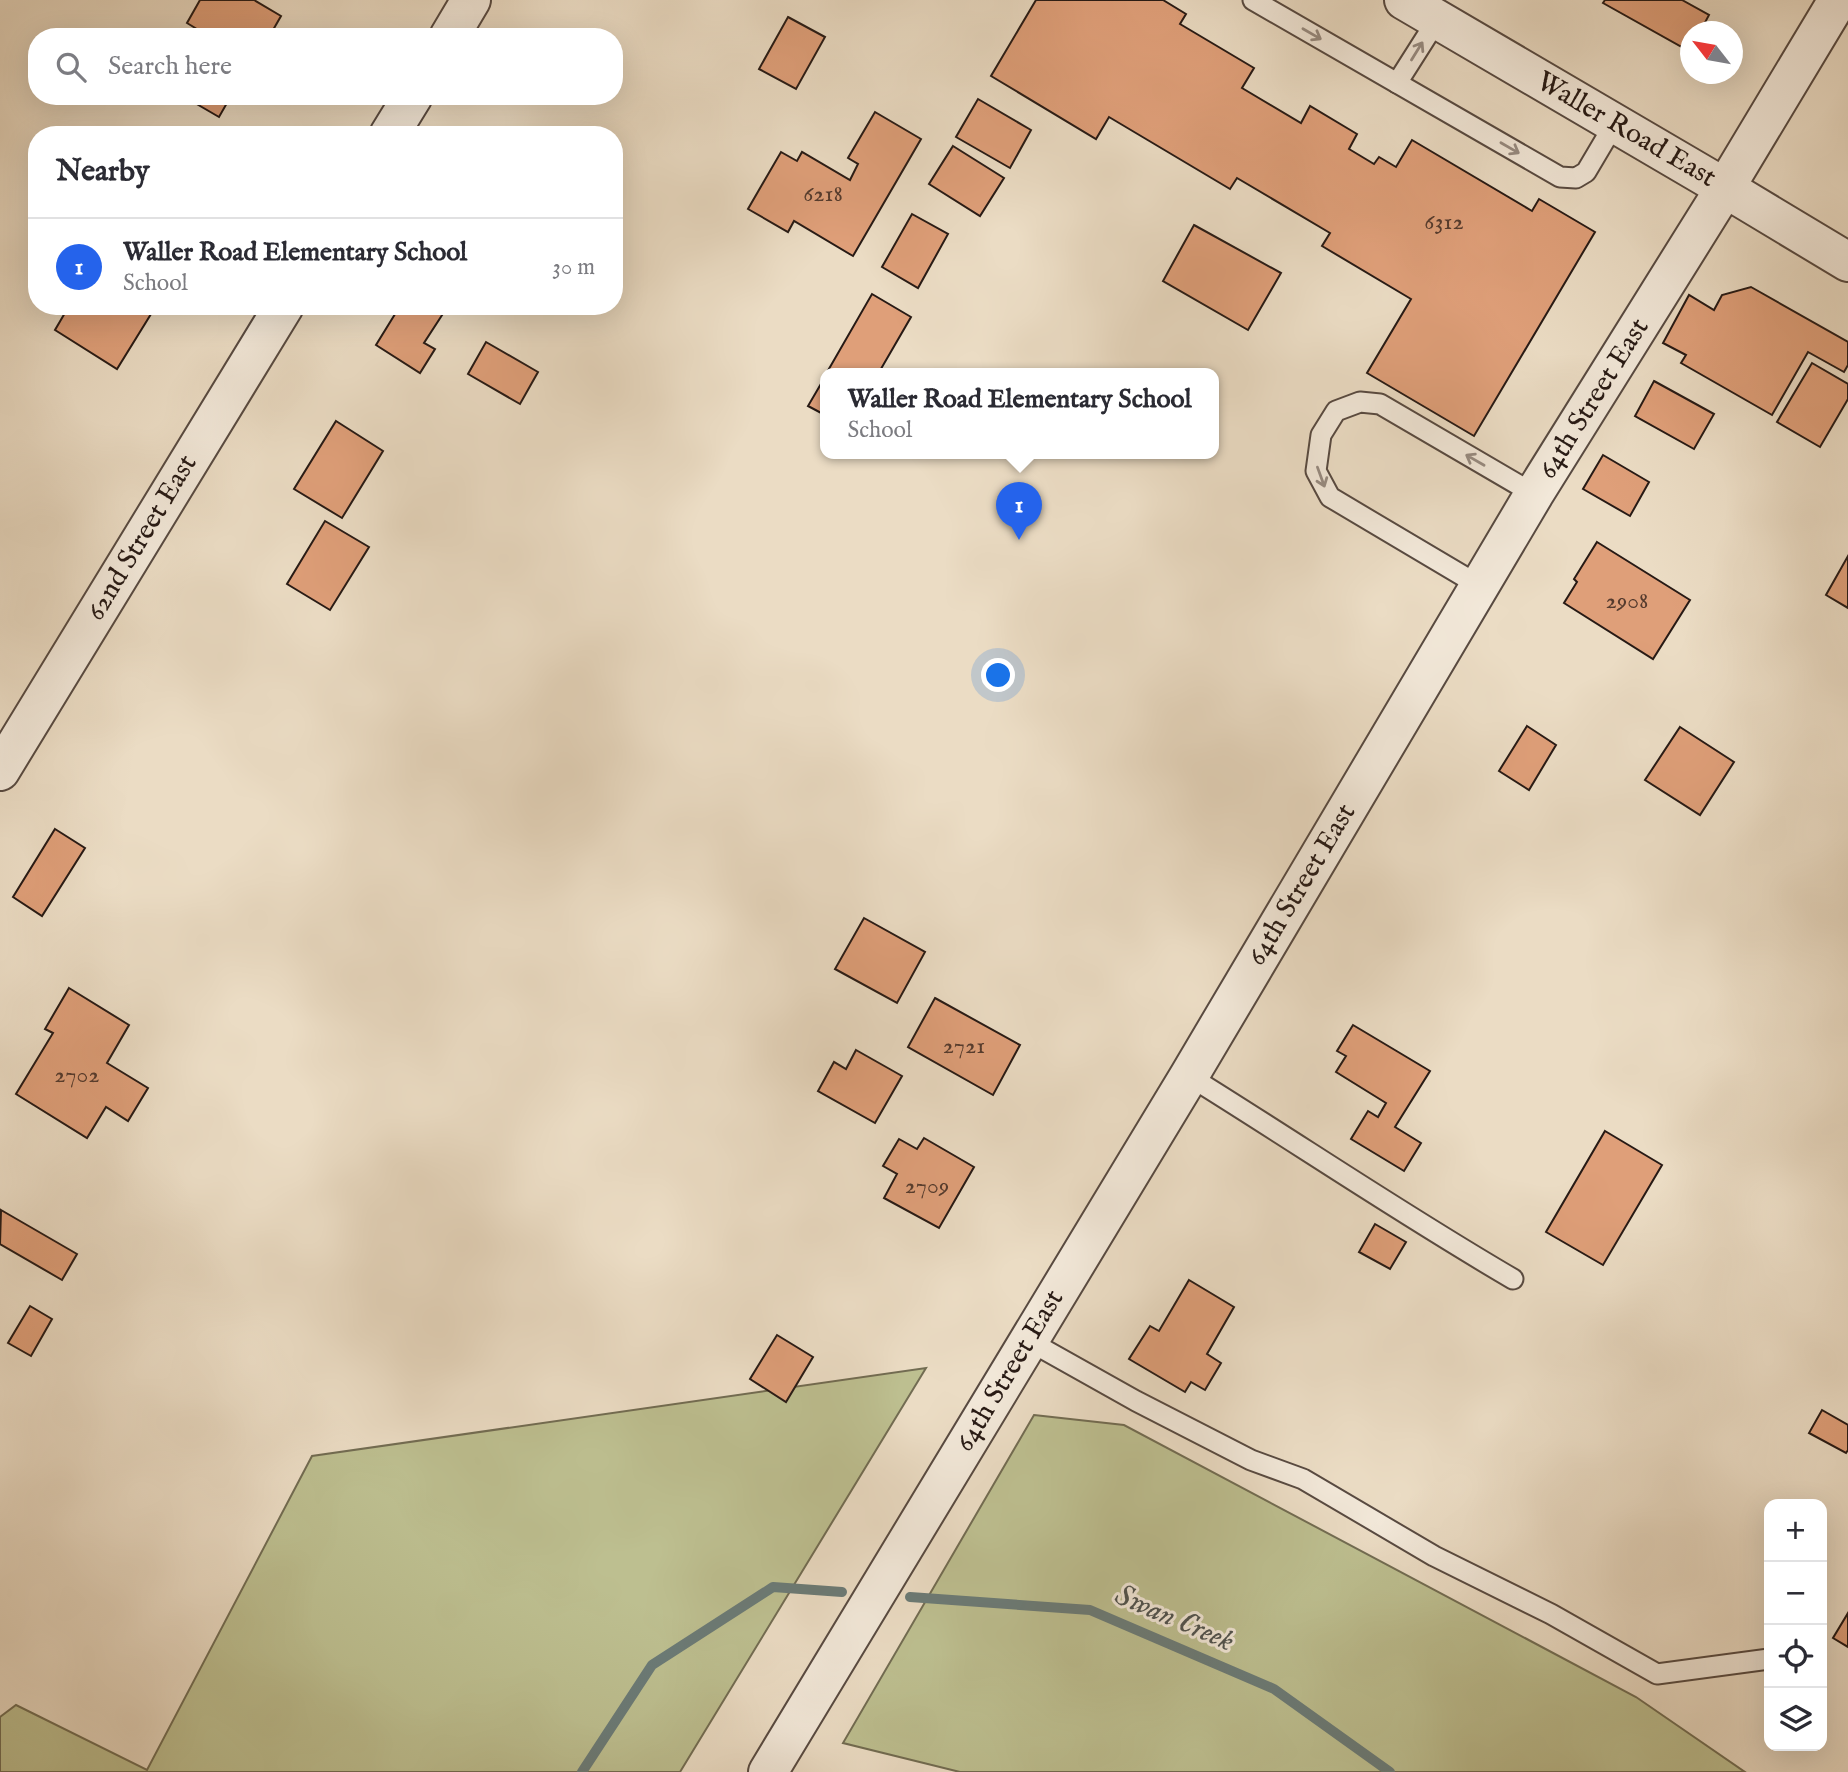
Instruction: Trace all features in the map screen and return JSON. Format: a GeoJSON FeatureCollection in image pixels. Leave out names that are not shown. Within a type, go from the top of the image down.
{"type":"FeatureCollection","features":[{"type":"Feature","properties":{"kind":"street"},"geometry":{"type":"LineString","coordinates":[[454,28],[471,0]]}},
{"type":"Feature","properties":{"kind":"street","name":"Waller Road East"},"geometry":{"type":"LineString","coordinates":[[1404,0],[1848,262]]}},
{"type":"Feature","properties":{"kind":"street","name":"64th Street East"},"geometry":{"type":"LineString","coordinates":[[768,1772],[1189,1076],[1534,494],[1725,188],[1838,0]]}},
{"type":"Feature","properties":{"kind":"street"},"geometry":{"type":"LineString","coordinates":[[394,126],[407,105]]}},
{"type":"Feature","properties":{"kind":"street","name":"62nd Street East"},"geometry":{"type":"LineString","coordinates":[[0,771],[279,315]]}},
{"type":"Feature","properties":{"kind":"lane"},"geometry":{"type":"LineString","coordinates":[[1253,0],[1560,177],[1576,178],[1586,172],[1615,123]]}},
{"type":"Feature","properties":{"kind":"lane"},"geometry":{"type":"LineString","coordinates":[[1397,83],[1437,20]]}},
{"type":"Feature","properties":{"kind":"lane"},"geometry":{"type":"LineString","coordinates":[[1480,586],[1330,497],[1316,471],[1321,435],[1336,411],[1360,402],[1380,404],[1534,494]]}},
{"type":"Feature","properties":{"kind":"lane"},"geometry":{"type":"LineString","coordinates":[[1189,1076],[1513,1279]]}},
{"type":"Feature","properties":{"kind":"lane"},"geometry":{"type":"LineString","coordinates":[[1029,1341],[1136,1401],[1251,1460],[1303,1479],[1434,1556],[1551,1614],[1657,1674],[1764,1660]]}},
{"type":"Feature","properties":{"kind":"green space"},"geometry":{"type":"Polygon","coordinates":[[[926,1368],[680,1772],[0,1772],[0,1717],[16,1705],[147,1770],[312,1456],[926,1368]]]}},
{"type":"Feature","properties":{"kind":"green space"},"geometry":{"type":"Polygon","coordinates":[[[1034,1415],[1124,1425],[1636,1697],[1745,1772],[960,1772],[843,1743],[1034,1415]]]}},
{"type":"Feature","properties":{"kind":"building"},"geometry":{"type":"Polygon","coordinates":[[[200,0],[254,0],[281,16],[274,28],[195,28],[187,23],[200,0]]]}},
{"type":"Feature","properties":{"kind":"building"},"geometry":{"type":"Polygon","coordinates":[[[1036,0],[1163,0],[1186,14],[1180,24],[1254,68],[1242,88],[1301,123],[1310,106],[1357,134],[1349,149],[1374,164],[1379,157],[1396,167],[1412,140],[1532,211],[1539,199],[1595,232],[1474,436],[1367,373],[1411,299],[1322,246],[1330,233],[1237,178],[1230,189],[1109,117],[1096,139],[991,76],[1036,0]]]}},
{"type":"Feature","properties":{"kind":"building"},"geometry":{"type":"Polygon","coordinates":[[[1605,0],[1682,0],[1709,15],[1706,21],[1680,21],[1680,46],[1603,3],[1605,0]]]}},
{"type":"Feature","properties":{"kind":"building"},"geometry":{"type":"Polygon","coordinates":[[[788,17],[825,37],[796,89],[759,69],[788,17]]]}},
{"type":"Feature","properties":{"kind":"building"},"geometry":{"type":"Polygon","coordinates":[[[978,99],[1031,130],[1010,168],[956,137],[978,99]]]}},
{"type":"Feature","properties":{"kind":"building"},"geometry":{"type":"Polygon","coordinates":[[[198,105],[226,105],[219,117],[198,105]]]}},
{"type":"Feature","properties":{"kind":"building"},"geometry":{"type":"Polygon","coordinates":[[[875,112],[921,139],[853,256],[794,221],[788,232],[748,209],[781,152],[797,161],[802,152],[850,180],[858,164],[848,158],[875,112]]]}},
{"type":"Feature","properties":{"kind":"building"},"geometry":{"type":"Polygon","coordinates":[[[953,146],[1004,178],[980,216],[929,184],[953,146]]]}},
{"type":"Feature","properties":{"kind":"building"},"geometry":{"type":"Polygon","coordinates":[[[912,214],[948,234],[918,288],[882,267],[912,214]]]}},
{"type":"Feature","properties":{"kind":"building"},"geometry":{"type":"Polygon","coordinates":[[[1194,225],[1281,273],[1248,330],[1163,281],[1194,225]]]}},
{"type":"Feature","properties":{"kind":"building"},"geometry":{"type":"Polygon","coordinates":[[[1751,287],[1848,342],[1848,365],[1844,372],[1808,352],[1772,415],[1681,363],[1686,355],[1663,343],[1689,295],[1714,310],[1722,295],[1751,287]]]}},
{"type":"Feature","properties":{"kind":"building"},"geometry":{"type":"Polygon","coordinates":[[[872,294],[911,317],[881,368],[829,368],[872,294]]]}},
{"type":"Feature","properties":{"kind":"building"},"geometry":{"type":"Polygon","coordinates":[[[64,315],[150,315],[117,369],[55,330],[64,315]]]}},
{"type":"Feature","properties":{"kind":"building"},"geometry":{"type":"Polygon","coordinates":[[[394,315],[442,315],[424,343],[435,349],[420,373],[376,345],[394,315]]]}},
{"type":"Feature","properties":{"kind":"building"},"geometry":{"type":"Polygon","coordinates":[[[486,342],[538,372],[520,404],[468,374],[486,342]]]}},
{"type":"Feature","properties":{"kind":"building"},"geometry":{"type":"Polygon","coordinates":[[[1812,363],[1848,384],[1848,399],[1820,447],[1777,422],[1812,363]]]}},
{"type":"Feature","properties":{"kind":"building"},"geometry":{"type":"Polygon","coordinates":[[[1654,381],[1714,414],[1694,449],[1635,416],[1654,381]]]}},
{"type":"Feature","properties":{"kind":"building"},"geometry":{"type":"Polygon","coordinates":[[[820,386],[820,412],[808,406],[820,386]]]}},
{"type":"Feature","properties":{"kind":"building"},"geometry":{"type":"Polygon","coordinates":[[[336,421],[383,451],[342,518],[294,489],[336,421]]]}},
{"type":"Feature","properties":{"kind":"building"},"geometry":{"type":"Polygon","coordinates":[[[1603,455],[1649,482],[1630,516],[1583,489],[1603,455]]]}},
{"type":"Feature","properties":{"kind":"building"},"geometry":{"type":"Polygon","coordinates":[[[325,521],[369,547],[330,610],[287,584],[325,521]]]}},
{"type":"Feature","properties":{"kind":"building"},"geometry":{"type":"Polygon","coordinates":[[[1597,542],[1690,600],[1653,659],[1564,603],[1577,582],[1574,579],[1597,542]]]}},
{"type":"Feature","properties":{"kind":"building"},"geometry":{"type":"Polygon","coordinates":[[[1848,556],[1848,608],[1826,595],[1848,556]]]}},
{"type":"Feature","properties":{"kind":"building"},"geometry":{"type":"Polygon","coordinates":[[[1527,726],[1556,745],[1529,790],[1499,771],[1527,726]]]}},
{"type":"Feature","properties":{"kind":"building"},"geometry":{"type":"Polygon","coordinates":[[[1680,727],[1734,762],[1700,815],[1645,780],[1680,727]]]}},
{"type":"Feature","properties":{"kind":"building"},"geometry":{"type":"Polygon","coordinates":[[[55,829],[85,848],[42,916],[13,897],[55,829]]]}},
{"type":"Feature","properties":{"kind":"building"},"geometry":{"type":"Polygon","coordinates":[[[864,918],[925,952],[897,1003],[835,969],[864,918]]]}},
{"type":"Feature","properties":{"kind":"building"},"geometry":{"type":"Polygon","coordinates":[[[69,988],[129,1025],[107,1063],[148,1088],[128,1121],[106,1107],[87,1138],[16,1094],[53,1033],[45,1029],[69,988]]]}},
{"type":"Feature","properties":{"kind":"building"},"geometry":{"type":"Polygon","coordinates":[[[935,998],[1020,1045],[993,1095],[908,1047],[935,998]]]}},
{"type":"Feature","properties":{"kind":"building"},"geometry":{"type":"Polygon","coordinates":[[[1353,1025],[1430,1071],[1395,1127],[1421,1143],[1404,1171],[1351,1139],[1368,1111],[1378,1117],[1386,1103],[1336,1072],[1346,1056],[1337,1051],[1353,1025]]]}},
{"type":"Feature","properties":{"kind":"building"},"geometry":{"type":"Polygon","coordinates":[[[856,1050],[902,1076],[875,1123],[818,1091],[834,1062],[846,1069],[856,1050]]]}},
{"type":"Feature","properties":{"kind":"building"},"geometry":{"type":"Polygon","coordinates":[[[1605,1131],[1662,1165],[1603,1265],[1546,1232],[1605,1131]]]}},
{"type":"Feature","properties":{"kind":"building"},"geometry":{"type":"Polygon","coordinates":[[[924,1138],[974,1167],[939,1228],[884,1198],[897,1174],[883,1166],[899,1139],[917,1149],[924,1138]]]}},
{"type":"Feature","properties":{"kind":"building"},"geometry":{"type":"Polygon","coordinates":[[[1,1210],[77,1254],[62,1280],[0,1244],[1,1210]]]}},
{"type":"Feature","properties":{"kind":"building"},"geometry":{"type":"Polygon","coordinates":[[[1375,1224],[1406,1242],[1390,1269],[1359,1252],[1375,1224]]]}},
{"type":"Feature","properties":{"kind":"building"},"geometry":{"type":"Polygon","coordinates":[[[1189,1280],[1234,1307],[1207,1354],[1221,1363],[1205,1390],[1191,1382],[1185,1392],[1129,1359],[1150,1326],[1159,1331],[1189,1280]]]}},
{"type":"Feature","properties":{"kind":"building"},"geometry":{"type":"Polygon","coordinates":[[[30,1306],[52,1319],[31,1356],[8,1343],[30,1306]]]}},
{"type":"Feature","properties":{"kind":"building"},"geometry":{"type":"Polygon","coordinates":[[[777,1335],[813,1357],[786,1402],[750,1379],[777,1335]]]}},
{"type":"Feature","properties":{"kind":"building"},"geometry":{"type":"Polygon","coordinates":[[[1822,1410],[1848,1425],[1846,1453],[1809,1433],[1822,1410]]]}},
{"type":"Feature","properties":{"kind":"building"},"geometry":{"type":"Polygon","coordinates":[[[1848,1613],[1848,1647],[1833,1638],[1848,1613]]]}},
{"type":"Feature","properties":{"kind":"waterway","name":"Swan Creek"},"geometry":{"type":"LineString","coordinates":[[582,1772],[652,1665],[773,1587],[842,1592]]}},
{"type":"Feature","properties":{"kind":"waterway","name":"Swan Creek"},"geometry":{"type":"LineString","coordinates":[[910,1597],[1090,1610],[1274,1689],[1390,1772]]}},
{"type":"Feature","properties":{"kind":"place","name":"Waller Road Elementary School"},"geometry":{"type":"Point","coordinates":[1019,540]}}]}
